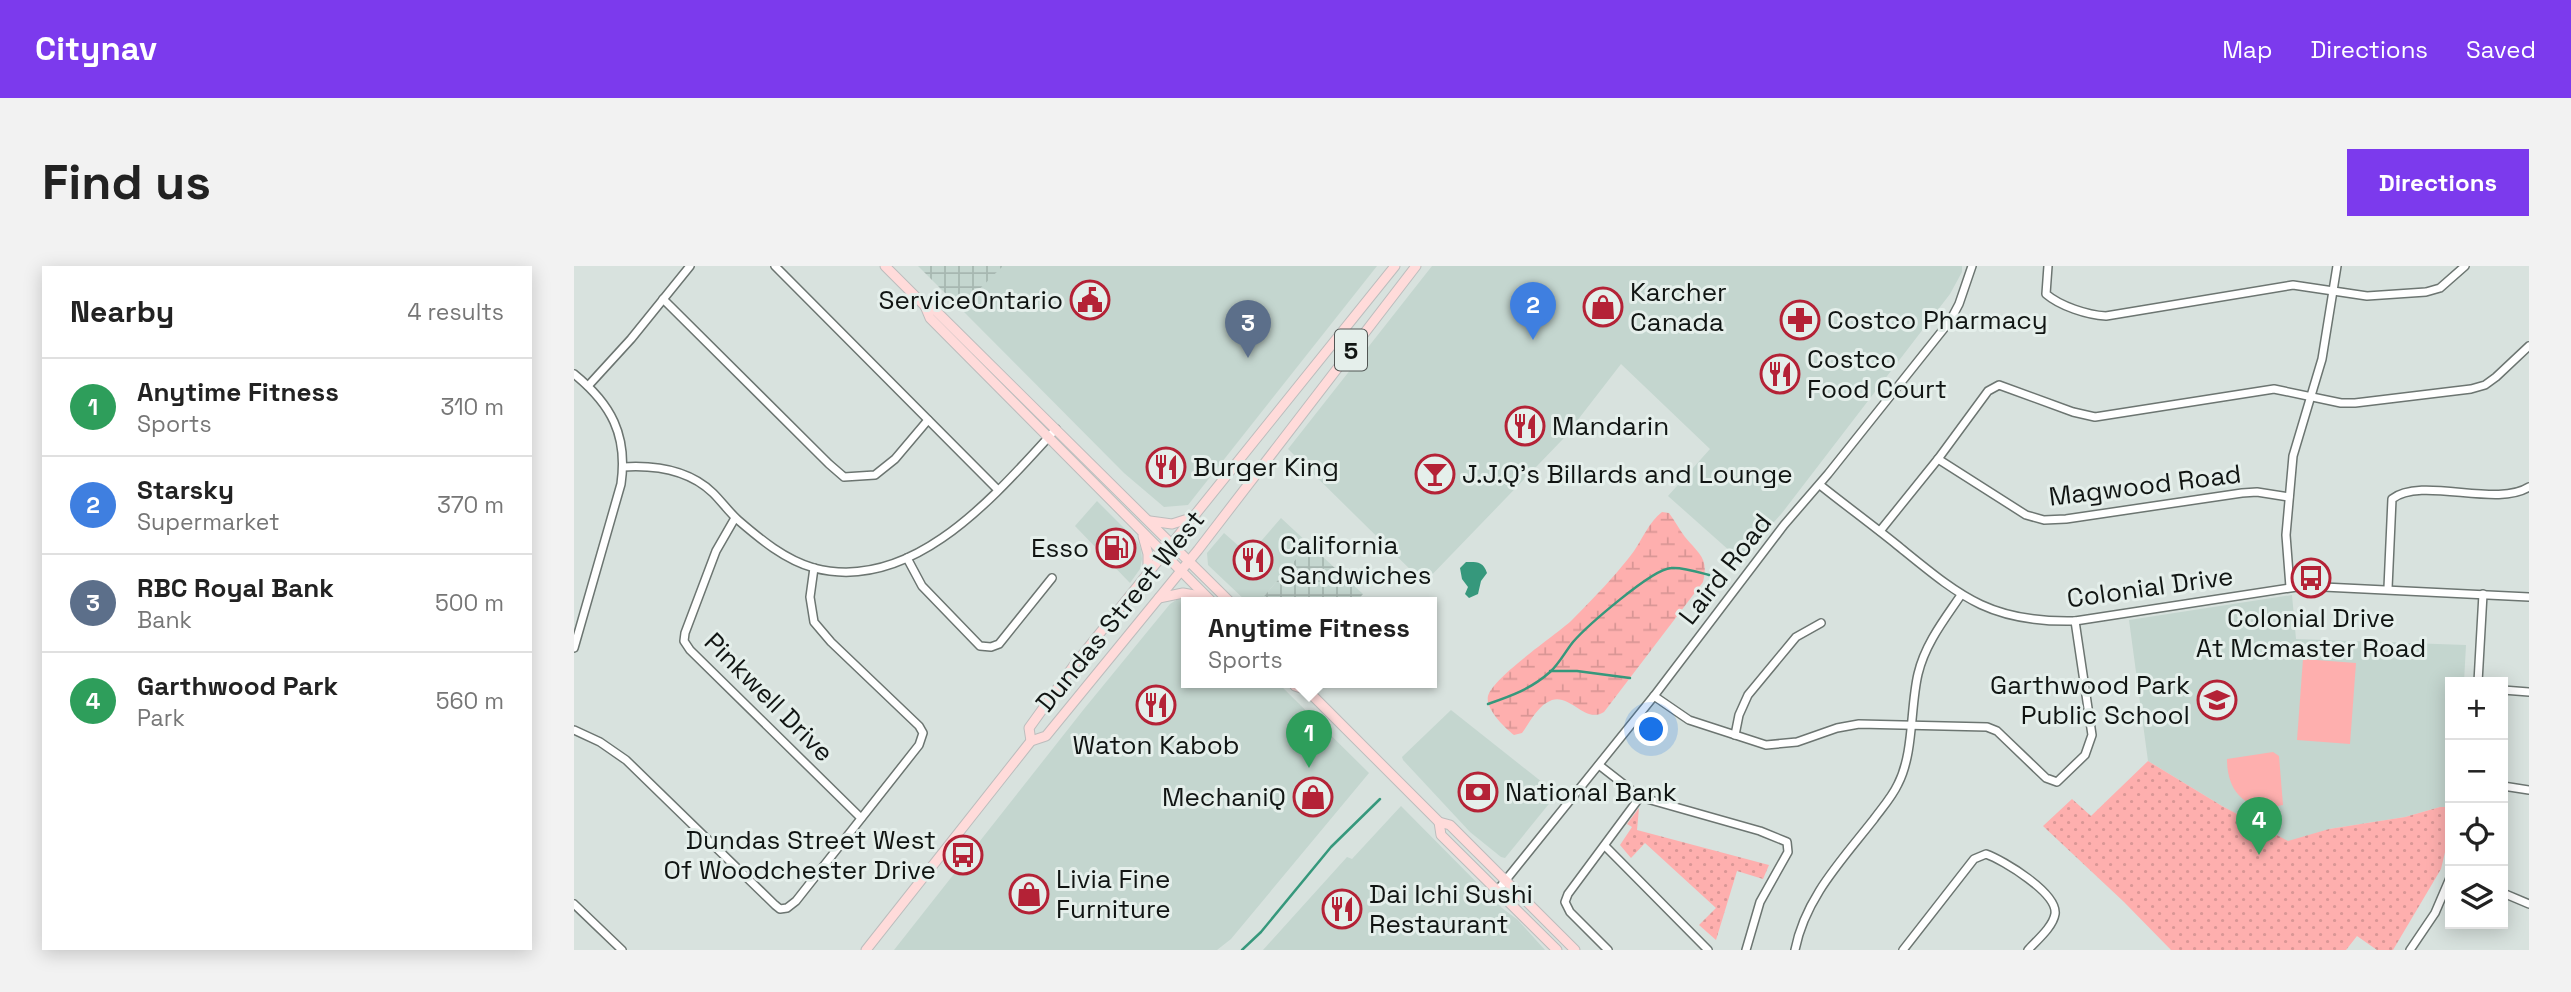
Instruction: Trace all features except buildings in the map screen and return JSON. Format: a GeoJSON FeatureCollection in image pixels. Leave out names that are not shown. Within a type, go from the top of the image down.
{"type":"FeatureCollection","features":[{"type":"Feature","properties":{"kind":"main road"},"geometry":{"type":"LineString","coordinates":[[885,266],[925,306],[930,318],[1208,597]]}},
{"type":"Feature","properties":{"kind":"main road","name":"Dundas Street West"},"geometry":{"type":"LineString","coordinates":[[1031,741],[1029,728],[1075,664],[1395,266]]}},
{"type":"Feature","properties":{"kind":"main road","name":"Dundas Street West"},"geometry":{"type":"LineString","coordinates":[[866,950],[1031,741],[1046,736],[1181,571],[1412,268]]}},
{"type":"Feature","properties":{"kind":"main road"},"geometry":{"type":"LineString","coordinates":[[925,306],[936,310],[1225,597]]}},
{"type":"Feature","properties":{"kind":"main road"},"geometry":{"type":"LineString","coordinates":[[1149,521],[1171,524],[1196,516]]}},
{"type":"Feature","properties":{"kind":"main road"},"geometry":{"type":"LineString","coordinates":[[1141,531],[1148,554],[1148,575]]}},
{"type":"Feature","properties":{"kind":"main road"},"geometry":{"type":"LineString","coordinates":[[1159,598],[1183,593],[1201,597]]}},
{"type":"Feature","properties":{"kind":"main road"},"geometry":{"type":"LineString","coordinates":[[1308,688],[1439,822],[1450,825],[1574,950]]}},
{"type":"Feature","properties":{"kind":"main road"},"geometry":{"type":"LineString","coordinates":[[1439,822],[1441,835],[1557,950]]}},
{"type":"Feature","properties":{"kind":"street"},"geometry":{"type":"LineString","coordinates":[[588,386],[690,266]]}},
{"type":"Feature","properties":{"kind":"street"},"geometry":{"type":"LineString","coordinates":[[775,266],[998,490]]}},
{"type":"Feature","properties":{"kind":"street","name":"Laird Road"},"geometry":{"type":"LineString","coordinates":[[1497,891],[1600,765],[1784,525],[1820,485],[1950,321],[1972,266]]}},
{"type":"Feature","properties":{"kind":"street"},"geometry":{"type":"LineString","coordinates":[[2048,266],[2046,294],[2052,299],[2097,316],[2293,285],[2375,296],[2426,292],[2440,288],[2465,266]]}},
{"type":"Feature","properties":{"kind":"street"},"geometry":{"type":"LineString","coordinates":[[2290,587],[2286,535],[2295,446],[2322,359],[2337,266]]}},
{"type":"Feature","properties":{"kind":"street"},"geometry":{"type":"LineString","coordinates":[[663,299],[844,477],[875,475],[895,459],[928,420]]}},
{"type":"Feature","properties":{"kind":"street"},"geometry":{"type":"LineString","coordinates":[[1880,531],[1988,391],[1999,385],[2073,412],[2095,417],[2266,390],[2282,390],[2348,403],[2472,389],[2496,377],[2529,346]]}},
{"type":"Feature","properties":{"kind":"street"},"geometry":{"type":"LineString","coordinates":[[574,374],[606,405],[614,420],[621,444],[623,467],[621,484],[574,648]]}},
{"type":"Feature","properties":{"kind":"street"},"geometry":{"type":"LineString","coordinates":[[623,467],[646,466],[686,475],[711,491],[735,518],[774,550],[814,568],[854,571],[884,566],[907,558],[943,539],[964,524],[1056,429]]}},
{"type":"Feature","properties":{"kind":"street","name":"Magwood Road"},"geometry":{"type":"LineString","coordinates":[[1938,459],[2026,515],[2044,520],[2257,492],[2289,496]]}},
{"type":"Feature","properties":{"kind":"street","name":"Colonial Drive"},"geometry":{"type":"LineString","coordinates":[[1820,485],[1962,595],[1986,607],[2043,622],[2075,621],[2290,587],[2328,585],[2529,597]]}},
{"type":"Feature","properties":{"kind":"street"},"geometry":{"type":"LineString","coordinates":[[2388,589],[2392,499],[2399,494],[2439,491],[2513,493],[2529,486]]}},
{"type":"Feature","properties":{"kind":"street","name":"Pinkwell Drive"},"geometry":{"type":"LineString","coordinates":[[735,518],[716,551],[684,641],[860,818]]}},
{"type":"Feature","properties":{"kind":"street"},"geometry":{"type":"LineString","coordinates":[[907,558],[922,586],[980,646],[985,647],[999,644],[1052,578]]}},
{"type":"Feature","properties":{"kind":"street"},"geometry":{"type":"LineString","coordinates":[[574,730],[600,742],[626,760],[780,909],[787,908],[796,901],[919,745],[923,733],[814,622],[810,597],[814,568]]}},
{"type":"Feature","properties":{"kind":"street"},"geometry":{"type":"LineString","coordinates":[[2478,677],[2483,594]]}},
{"type":"Feature","properties":{"kind":"street"},"geometry":{"type":"LineString","coordinates":[[1795,950],[1798,932],[1817,892],[1899,783],[1906,761],[1922,659],[1933,635],[1962,595]]}},
{"type":"Feature","properties":{"kind":"street"},"geometry":{"type":"LineString","coordinates":[[1654,696],[1689,720],[1766,745],[1780,746],[1859,724],[1991,728],[2046,778],[2057,782],[2085,755],[2092,735],[2075,621]]}},
{"type":"Feature","properties":{"kind":"street"},"geometry":{"type":"LineString","coordinates":[[1735,735],[1739,715],[1748,695],[1796,636],[1821,622]]}},
{"type":"Feature","properties":{"kind":"street"},"geometry":{"type":"LineString","coordinates":[[2508,690],[2529,692]]}},
{"type":"Feature","properties":{"kind":"street"},"geometry":{"type":"LineString","coordinates":[[1600,765],[1640,797],[1760,831],[1787,842],[1788,852],[1760,902],[1746,950]]}},
{"type":"Feature","properties":{"kind":"street"},"geometry":{"type":"LineString","coordinates":[[2508,787],[2529,790]]}},
{"type":"Feature","properties":{"kind":"street"},"geometry":{"type":"LineString","coordinates":[[1608,950],[1570,912],[1565,902],[1568,894],[1640,797]]}},
{"type":"Feature","properties":{"kind":"street"},"geometry":{"type":"LineString","coordinates":[[1605,846],[1709,950]]}},
{"type":"Feature","properties":{"kind":"street"},"geometry":{"type":"LineString","coordinates":[[1903,950],[1974,859],[1986,854],[2004,861],[2028,879],[2054,906],[2055,914],[2051,922],[2028,950]]}},
{"type":"Feature","properties":{"kind":"street"},"geometry":{"type":"LineString","coordinates":[[2410,950],[2435,913],[2445,890]]}},
{"type":"Feature","properties":{"kind":"street"},"geometry":{"type":"LineString","coordinates":[[2508,895],[2529,904]]}},
{"type":"Feature","properties":{"kind":"street"},"geometry":{"type":"LineString","coordinates":[[574,904],[622,950]]}},
{"type":"Feature","properties":{"kind":"shaded area"},"geometry":{"type":"Polygon","coordinates":[[[918,266],[1003,266],[960,308],[918,266]]]}},
{"type":"Feature","properties":{"kind":"shaded area"},"geometry":{"type":"Polygon","coordinates":[[[1002,266],[1377,266],[1188,505],[1164,507],[1124,473],[960,308],[1002,266]]]}},
{"type":"Feature","properties":{"kind":"shaded area"},"geometry":{"type":"Polygon","coordinates":[[[1432,266],[1962,266],[1962,272],[1950,294],[1782,513],[1740,560],[1668,496],[1710,449],[1621,364],[1563,439],[1424,583],[1288,449],[1432,266]]]}},
{"type":"Feature","properties":{"kind":"shaded area"},"geometry":{"type":"Polygon","coordinates":[[[1097,501],[1138,542],[1141,549],[1140,569],[1130,583],[1075,526],[1097,501]]]}},
{"type":"Feature","properties":{"kind":"shaded area"},"geometry":{"type":"Polygon","coordinates":[[[1281,518],[1309,544],[1263,597],[1242,597],[1208,565],[1207,553],[1224,533],[1249,555],[1281,518]]]}},
{"type":"Feature","properties":{"kind":"shaded area"},"geometry":{"type":"Polygon","coordinates":[[[1309,544],[1363,594],[1360,597],[1263,597],[1309,544]]]}},
{"type":"Feature","properties":{"kind":"shaded area"},"geometry":{"type":"Polygon","coordinates":[[[1466,562],[1479,563],[1487,573],[1481,581],[1478,594],[1469,598],[1465,594],[1468,587],[1462,579],[1460,568],[1466,562]]]}},
{"type":"Feature","properties":{"kind":"shaded area"},"geometry":{"type":"Polygon","coordinates":[[[2292,595],[2296,639],[2466,645],[2464,677],[2445,677],[2445,807],[2405,817],[2329,829],[2288,842],[2222,806],[2148,761],[2129,620],[2292,595]]]}},
{"type":"Feature","properties":{"kind":"shaded area"},"geometry":{"type":"Polygon","coordinates":[[[1181,599],[1181,688],[1283,688],[1369,773],[1231,939],[1217,950],[894,950],[1084,709],[1170,604],[1181,599]]]}},
{"type":"Feature","properties":{"kind":"shaded area"},"geometry":{"type":"Polygon","coordinates":[[[1451,710],[1557,794],[1505,858],[1470,832],[1403,760],[1402,757],[1451,710]]]}},
{"type":"Feature","properties":{"kind":"shaded area"},"geometry":{"type":"Polygon","coordinates":[[[1401,806],[1502,908],[1518,920],[1545,950],[1263,950],[1347,857],[1352,859],[1401,806]]]}},
{"type":"Feature","properties":{"kind":"green space"},"geometry":{"type":"Polygon","coordinates":[[[1662,512],[1669,513],[1702,557],[1705,567],[1703,582],[1604,712],[1591,714],[1565,701],[1552,700],[1538,710],[1522,733],[1514,735],[1490,707],[1488,696],[1493,688],[1513,667],[1587,605],[1628,559],[1650,525],[1662,512]]]}},
{"type":"Feature","properties":{"kind":"green space"},"geometry":{"type":"Polygon","coordinates":[[[2303,659],[2356,663],[2350,744],[2297,740],[2303,659]]]}},
{"type":"Feature","properties":{"kind":"green space"},"geometry":{"type":"Polygon","coordinates":[[[2273,752],[2279,756],[2283,805],[2271,807],[2250,803],[2242,798],[2231,782],[2227,759],[2273,752]]]}},
{"type":"Feature","properties":{"kind":"green space"},"geometry":{"type":"Polygon","coordinates":[[[2148,761],[2222,806],[2288,841],[2329,829],[2405,817],[2445,807],[2445,852],[2441,869],[2393,950],[2377,950],[2357,936],[2346,950],[2171,950],[2043,826],[2072,799],[2091,816],[2148,761]]]}},
{"type":"Feature","properties":{"kind":"green space"},"geometry":{"type":"Polygon","coordinates":[[[1639,808],[1637,830],[1769,865],[1763,879],[1737,871],[1716,940],[1699,925],[1716,908],[1645,843],[1631,858],[1620,845],[1632,827],[1627,824],[1639,808]]]}},
{"type":"Feature","properties":{"kind":"waterway"},"geometry":{"type":"LineString","coordinates":[[1488,704],[1543,678],[1592,624],[1620,599],[1650,578],[1671,568],[1709,575]]}},
{"type":"Feature","properties":{"kind":"waterway"},"geometry":{"type":"LineString","coordinates":[[1550,671],[1577,671],[1630,678]]}},
{"type":"Feature","properties":{"kind":"waterway"},"geometry":{"type":"LineString","coordinates":[[1242,950],[1261,932],[1331,847],[1380,799]]}},
{"type":"Feature","properties":{"kind":"place","name":"ServiceOntario"},"geometry":{"type":"Point","coordinates":[1090,300]}},
{"type":"Feature","properties":{"kind":"place","name":"Karcher Canada"},"geometry":{"type":"Point","coordinates":[1603,307]}},
{"type":"Feature","properties":{"kind":"place","name":"Costco Pharmacy"},"geometry":{"type":"Point","coordinates":[1800,320]}},
{"type":"Feature","properties":{"kind":"place","name":"Starsky"},"geometry":{"type":"Point","coordinates":[1533,340]}},
{"type":"Feature","properties":{"kind":"place","name":"RBC Royal Bank"},"geometry":{"type":"Point","coordinates":[1248,358]}},
{"type":"Feature","properties":{"kind":"place","name":"Costco Food Court"},"geometry":{"type":"Point","coordinates":[1780,374]}},
{"type":"Feature","properties":{"kind":"place","name":"Mandarin"},"geometry":{"type":"Point","coordinates":[1525,426]}},
{"type":"Feature","properties":{"kind":"place","name":"Burger King"},"geometry":{"type":"Point","coordinates":[1166,467]}},
{"type":"Feature","properties":{"kind":"place","name":"J.J.Q's Billards and Lounge"},"geometry":{"type":"Point","coordinates":[1435,474]}},
{"type":"Feature","properties":{"kind":"place","name":"Esso"},"geometry":{"type":"Point","coordinates":[1116,548]}},
{"type":"Feature","properties":{"kind":"place","name":"California Sandwiches"},"geometry":{"type":"Point","coordinates":[1253,560]}},
{"type":"Feature","properties":{"kind":"place","name":"Colonial Drive At Mcmaster Road"},"geometry":{"type":"Point","coordinates":[2311,578]}},
{"type":"Feature","properties":{"kind":"place","name":"Garthwood Park Public School"},"geometry":{"type":"Point","coordinates":[2217,700]}},
{"type":"Feature","properties":{"kind":"place","name":"Waton Kabob"},"geometry":{"type":"Point","coordinates":[1156,705]}},
{"type":"Feature","properties":{"kind":"place","name":"Anytime Fitness"},"geometry":{"type":"Point","coordinates":[1309,768]}},
{"type":"Feature","properties":{"kind":"place","name":"National Bank"},"geometry":{"type":"Point","coordinates":[1478,792]}},
{"type":"Feature","properties":{"kind":"place","name":"MechaniQ"},"geometry":{"type":"Point","coordinates":[1313,797]}},
{"type":"Feature","properties":{"kind":"place","name":"Dundas Street West Of Woodchester Drive"},"geometry":{"type":"Point","coordinates":[963,855]}},
{"type":"Feature","properties":{"kind":"place","name":"Garthwood Park"},"geometry":{"type":"Point","coordinates":[2259,855]}},
{"type":"Feature","properties":{"kind":"place","name":"Livia Fine Furniture"},"geometry":{"type":"Point","coordinates":[1029,894]}},
{"type":"Feature","properties":{"kind":"place","name":"Dai Ichi Sushi Restaurant"},"geometry":{"type":"Point","coordinates":[1342,909]}}]}
